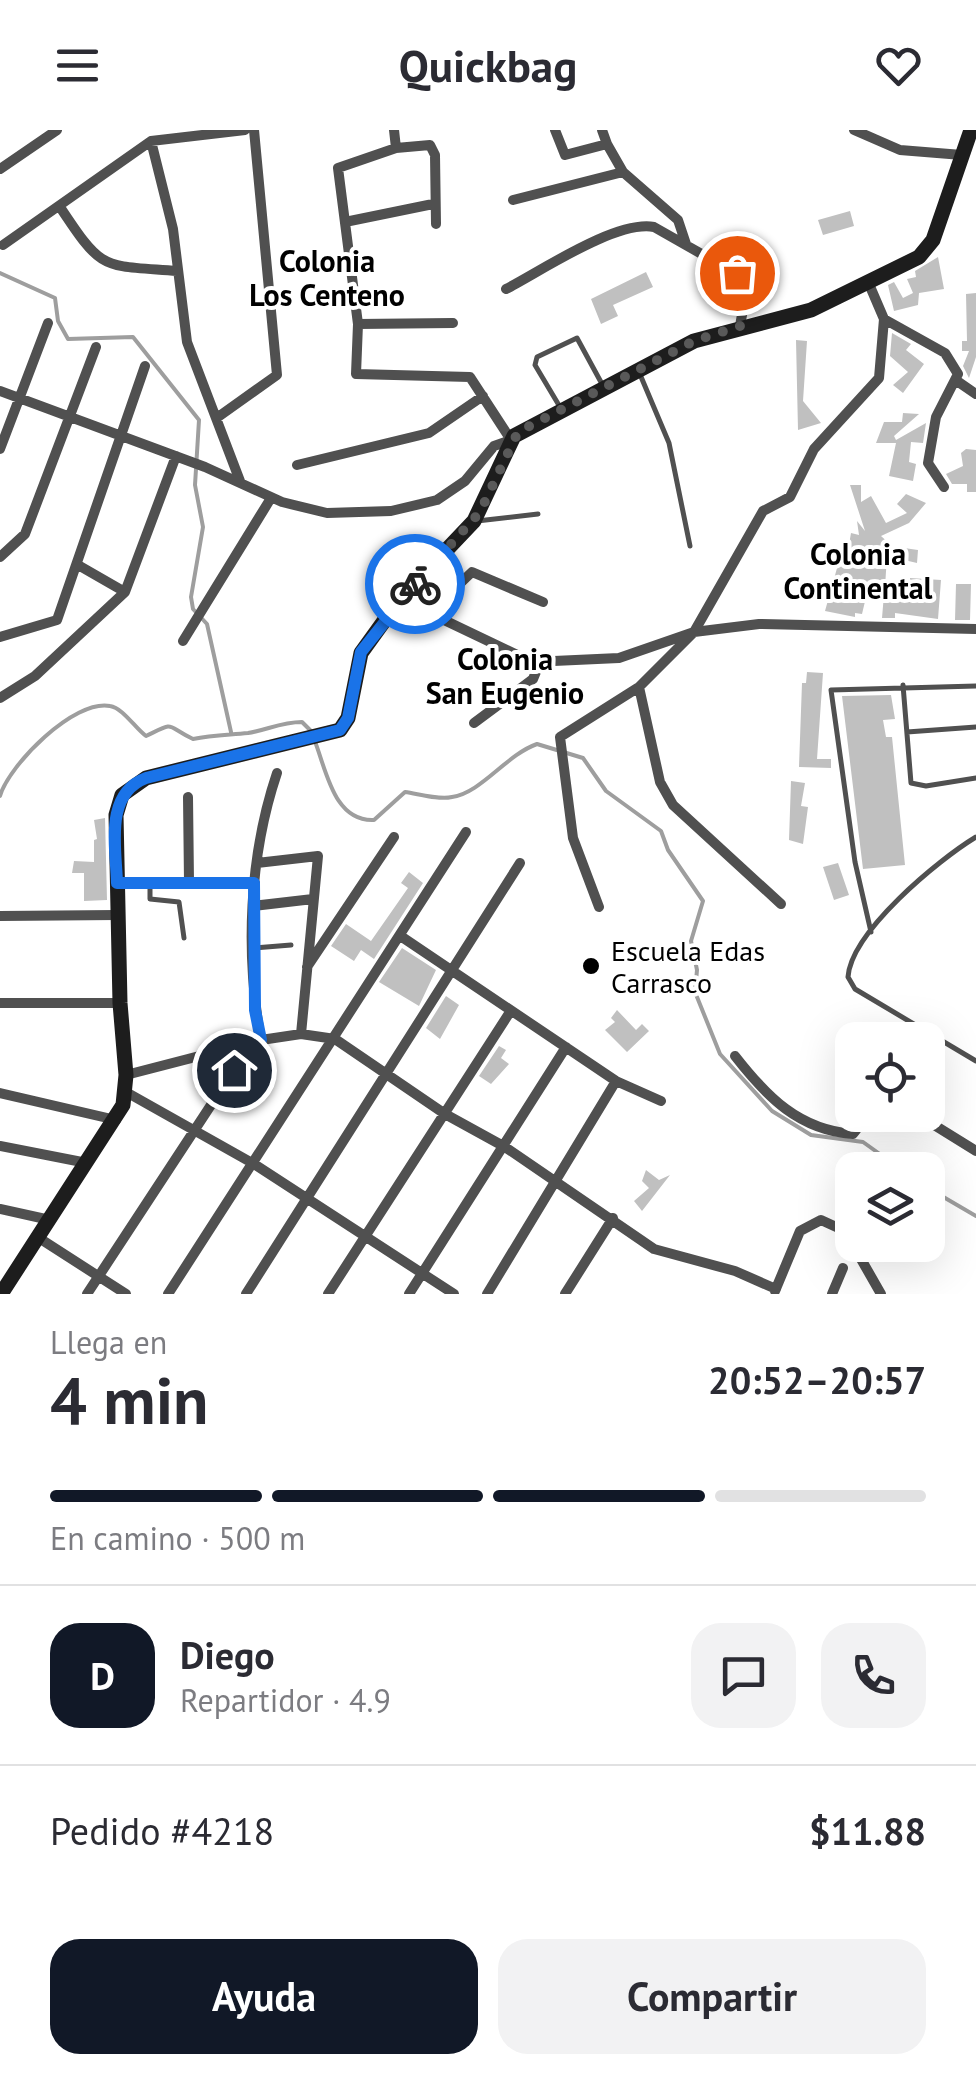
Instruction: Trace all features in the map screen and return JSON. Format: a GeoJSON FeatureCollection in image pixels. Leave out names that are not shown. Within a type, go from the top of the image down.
{"type":"FeatureCollection","features":[{"type":"Feature","properties":{"kind":"street"},"geometry":{"type":"LineString","coordinates":[[0,169],[57,130]]}},
{"type":"Feature","properties":{"kind":"street"},"geometry":{"type":"LineString","coordinates":[[2,245],[151,140],[246,130]]}},
{"type":"Feature","properties":{"kind":"street"},"geometry":{"type":"LineString","coordinates":[[218,417],[277,375],[254,130]]}},
{"type":"Feature","properties":{"kind":"street"},"geometry":{"type":"LineString","coordinates":[[394,130],[396,148]]}},
{"type":"Feature","properties":{"kind":"street"},"geometry":{"type":"LineString","coordinates":[[555,130],[564,155],[606,144]]}},
{"type":"Feature","properties":{"kind":"street"},"geometry":{"type":"LineString","coordinates":[[602,130],[623,172],[678,220],[686,244]]}},
{"type":"Feature","properties":{"kind":"street"},"geometry":{"type":"LineString","coordinates":[[854,130],[900,150],[962,155]]}},
{"type":"Feature","properties":{"kind":"street"},"geometry":{"type":"LineString","coordinates":[[0,391],[123,435],[271,498],[326,513],[416,506],[456,489],[488,452],[694,341],[811,310],[869,284],[930,247],[972,136]]}},
{"type":"Feature","properties":{"kind":"street"},"geometry":{"type":"LineString","coordinates":[[151,140],[173,229],[187,342],[240,482]]}},
{"type":"Feature","properties":{"kind":"street"},"geometry":{"type":"LineString","coordinates":[[436,224],[435,154],[430,145],[396,148],[338,168],[358,324],[356,374],[470,377],[511,440]]}},
{"type":"Feature","properties":{"kind":"street"},"geometry":{"type":"LineString","coordinates":[[513,200],[623,172]]}},
{"type":"Feature","properties":{"kind":"street"},"geometry":{"type":"LineString","coordinates":[[345,222],[433,204]]}},
{"type":"Feature","properties":{"kind":"street"},"geometry":{"type":"LineString","coordinates":[[60,207],[93,257],[107,266],[177,271]]}},
{"type":"Feature","properties":{"kind":"street"},"geometry":{"type":"LineString","coordinates":[[506,289],[627,228],[654,227],[744,278],[747,287],[740,326]]}},
{"type":"Feature","properties":{"kind":"street"},"geometry":{"type":"LineString","coordinates":[[599,907],[573,838],[560,736],[638,688],[694,632],[763,511],[790,497],[814,448],[879,378],[884,320],[869,284]]}},
{"type":"Feature","properties":{"kind":"street"},"geometry":{"type":"LineString","coordinates":[[884,320],[945,353],[956,369],[957,381],[936,417],[928,463],[944,486]]}},
{"type":"Feature","properties":{"kind":"street"},"geometry":{"type":"LineString","coordinates":[[0,449],[48,323]]}},
{"type":"Feature","properties":{"kind":"street"},"geometry":{"type":"LineString","coordinates":[[358,324],[453,323]]}},
{"type":"Feature","properties":{"kind":"street"},"geometry":{"type":"LineString","coordinates":[[0,557],[25,534],[96,347]]}},
{"type":"Feature","properties":{"kind":"street"},"geometry":{"type":"LineString","coordinates":[[0,637],[54,622],[78,565],[145,366]]}},
{"type":"Feature","properties":{"kind":"street"},"geometry":{"type":"LineString","coordinates":[[957,381],[976,394]]}},
{"type":"Feature","properties":{"kind":"street"},"geometry":{"type":"LineString","coordinates":[[297,465],[428,433],[482,396]]}},
{"type":"Feature","properties":{"kind":"street"},"geometry":{"type":"LineString","coordinates":[[1,1294],[8,1270],[39,1238],[117,1120],[126,1092],[116,815],[129,788],[146,778],[327,736],[345,725],[361,652],[400,599],[474,521],[511,440]]}},
{"type":"Feature","properties":{"kind":"street"},"geometry":{"type":"LineString","coordinates":[[0,698],[34,676],[125,592],[180,458]]}},
{"type":"Feature","properties":{"kind":"street"},"geometry":{"type":"LineString","coordinates":[[183,641],[271,498]]}},
{"type":"Feature","properties":{"kind":"street"},"geometry":{"type":"LineString","coordinates":[[78,565],[125,592]]}},
{"type":"Feature","properties":{"kind":"street"},"geometry":{"type":"LineString","coordinates":[[429,613],[472,572],[543,602]]}},
{"type":"Feature","properties":{"kind":"street"},"geometry":{"type":"LineString","coordinates":[[400,599],[540,662],[619,658],[694,632],[797,623],[976,629]]}},
{"type":"Feature","properties":{"kind":"street"},"geometry":{"type":"LineString","coordinates":[[474,722],[533,680],[540,662]]}},
{"type":"Feature","properties":{"kind":"street"},"geometry":{"type":"LineString","coordinates":[[638,688],[660,782],[673,805],[781,904]]}},
{"type":"Feature","properties":{"kind":"street"},"geometry":{"type":"LineString","coordinates":[[87,1294],[257,1040],[254,883],[261,820],[277,772]]}},
{"type":"Feature","properties":{"kind":"street"},"geometry":{"type":"LineString","coordinates":[[188,798],[189,882]]}},
{"type":"Feature","properties":{"kind":"street"},"geometry":{"type":"LineString","coordinates":[[168,1294],[466,832]]}},
{"type":"Feature","properties":{"kind":"street"},"geometry":{"type":"LineString","coordinates":[[304,972],[324,935],[394,837]]}},
{"type":"Feature","properties":{"kind":"street"},"geometry":{"type":"LineString","coordinates":[[256,863],[318,856],[301,1034]]}},
{"type":"Feature","properties":{"kind":"street"},"geometry":{"type":"LineString","coordinates":[[246,1294],[520,863]]}},
{"type":"Feature","properties":{"kind":"street"},"geometry":{"type":"LineString","coordinates":[[117,883],[254,883]]}},
{"type":"Feature","properties":{"kind":"street"},"geometry":{"type":"LineString","coordinates":[[253,906],[312,899]]}},
{"type":"Feature","properties":{"kind":"street"},"geometry":{"type":"LineString","coordinates":[[0,916],[117,915]]}},
{"type":"Feature","properties":{"kind":"street"},"geometry":{"type":"LineString","coordinates":[[402,936],[616,1081],[661,1101]]}},
{"type":"Feature","properties":{"kind":"street"},"geometry":{"type":"LineString","coordinates":[[0,1003],[120,1003]]}},
{"type":"Feature","properties":{"kind":"street"},"geometry":{"type":"LineString","coordinates":[[328,1294],[510,1012]]}},
{"type":"Feature","properties":{"kind":"street"},"geometry":{"type":"LineString","coordinates":[[126,1075],[257,1040],[301,1034],[334,1040],[445,1114],[505,1147],[613,1218],[654,1250],[736,1271],[775,1291],[800,1232],[821,1220],[845,1231],[881,1294]]}},
{"type":"Feature","properties":{"kind":"street"},"geometry":{"type":"LineString","coordinates":[[408,1294],[566,1047]]}},
{"type":"Feature","properties":{"kind":"street"},"geometry":{"type":"LineString","coordinates":[[735,1056],[765,1094],[800,1120],[827,1132],[855,1132]]}},
{"type":"Feature","properties":{"kind":"street"},"geometry":{"type":"LineString","coordinates":[[487,1294],[616,1081]]}},
{"type":"Feature","properties":{"kind":"street"},"geometry":{"type":"LineString","coordinates":[[126,1092],[254,1164],[454,1294]]}},
{"type":"Feature","properties":{"kind":"street"},"geometry":{"type":"LineString","coordinates":[[0,1093],[117,1120]]}},
{"type":"Feature","properties":{"kind":"street"},"geometry":{"type":"LineString","coordinates":[[945,1132],[976,1152]]}},
{"type":"Feature","properties":{"kind":"street"},"geometry":{"type":"LineString","coordinates":[[0,1146],[88,1163]]}},
{"type":"Feature","properties":{"kind":"street"},"geometry":{"type":"LineString","coordinates":[[0,1209],[50,1220]]}},
{"type":"Feature","properties":{"kind":"street"},"geometry":{"type":"LineString","coordinates":[[566,1294],[613,1218]]}},
{"type":"Feature","properties":{"kind":"street"},"geometry":{"type":"LineString","coordinates":[[39,1238],[126,1294]]}},
{"type":"Feature","properties":{"kind":"street"},"geometry":{"type":"LineString","coordinates":[[832,1294],[843,1268]]}},
{"type":"Feature","properties":{"kind":"lane"},"geometry":{"type":"LineString","coordinates":[[562,409],[534,361],[549,351],[577,338],[604,387]]}},
{"type":"Feature","properties":{"kind":"lane"},"geometry":{"type":"LineString","coordinates":[[638,370],[669,443],[690,546]]}},
{"type":"Feature","properties":{"kind":"lane"},"geometry":{"type":"LineString","coordinates":[[474,521],[538,514]]}},
{"type":"Feature","properties":{"kind":"lane"},"geometry":{"type":"LineString","coordinates":[[903,685],[911,783],[926,786],[976,778]]}},
{"type":"Feature","properties":{"kind":"lane"},"geometry":{"type":"LineString","coordinates":[[871,932],[855,862],[846,771],[830,692],[834,688],[903,685],[976,686]]}},
{"type":"Feature","properties":{"kind":"lane"},"geometry":{"type":"LineString","coordinates":[[907,732],[976,727]]}},
{"type":"Feature","properties":{"kind":"lane"},"geometry":{"type":"LineString","coordinates":[[976,837],[916,882],[871,932],[849,963],[848,976],[855,989],[976,1062]]}},
{"type":"Feature","properties":{"kind":"lane"},"geometry":{"type":"LineString","coordinates":[[150,883],[150,899],[179,902],[184,938]]}},
{"type":"Feature","properties":{"kind":"lane"},"geometry":{"type":"LineString","coordinates":[[254,948],[291,945]]}},
{"type":"Feature","properties":{"kind":"building"},"geometry":{"type":"Polygon","coordinates":[[[850,211],[854,226],[823,235],[818,220],[850,211]]]}},
{"type":"Feature","properties":{"kind":"building"},"geometry":{"type":"Polygon","coordinates":[[[938,257],[944,289],[919,293],[918,305],[894,311],[888,285],[894,282],[903,298],[913,293],[907,279],[916,277],[915,271],[938,257]]]}},
{"type":"Feature","properties":{"kind":"building"},"geometry":{"type":"Polygon","coordinates":[[[646,272],[653,287],[613,305],[618,316],[601,324],[591,299],[646,272]]]}},
{"type":"Feature","properties":{"kind":"building"},"geometry":{"type":"Polygon","coordinates":[[[976,293],[976,357],[969,378],[963,366],[969,351],[962,351],[962,341],[967,341],[966,294],[976,293]]]}},
{"type":"Feature","properties":{"kind":"building"},"geometry":{"type":"Polygon","coordinates":[[[892,333],[911,344],[906,350],[924,364],[903,393],[893,385],[908,372],[890,356],[892,333]]]}},
{"type":"Feature","properties":{"kind":"building"},"geometry":{"type":"Polygon","coordinates":[[[796,340],[807,341],[803,401],[821,423],[798,430],[796,340]]]}},
{"type":"Feature","properties":{"kind":"building"},"geometry":{"type":"Polygon","coordinates":[[[903,413],[919,414],[894,436],[896,440],[926,423],[923,443],[911,442],[909,462],[916,464],[913,481],[889,476],[896,443],[876,443],[884,422],[902,422],[903,413]]]}},
{"type":"Feature","properties":{"kind":"building"},"geometry":{"type":"Polygon","coordinates":[[[976,450],[976,492],[967,492],[967,484],[952,484],[946,474],[963,466],[961,453],[976,450]]]}},
{"type":"Feature","properties":{"kind":"building"},"geometry":{"type":"Polygon","coordinates":[[[850,485],[861,485],[861,502],[871,496],[886,523],[907,513],[897,504],[906,494],[926,503],[909,523],[881,536],[903,556],[904,548],[918,550],[917,563],[887,556],[885,587],[910,591],[910,578],[941,580],[938,619],[895,613],[895,618],[882,618],[884,594],[867,593],[862,614],[855,613],[855,617],[825,611],[839,561],[846,562],[851,533],[859,535],[857,521],[865,531],[850,485]]]}},
{"type":"Feature","properties":{"kind":"building"},"geometry":{"type":"Polygon","coordinates":[[[956,584],[971,584],[970,620],[955,620],[956,584]]]}},
{"type":"Feature","properties":{"kind":"building"},"geometry":{"type":"Polygon","coordinates":[[[807,672],[823,673],[817,759],[831,759],[831,768],[799,767],[802,683],[806,683],[807,672]]]}},
{"type":"Feature","properties":{"kind":"building"},"geometry":{"type":"Polygon","coordinates":[[[891,695],[895,719],[883,720],[886,737],[892,737],[905,865],[863,869],[842,696],[891,695]]]}},
{"type":"Feature","properties":{"kind":"building"},"geometry":{"type":"Polygon","coordinates":[[[791,781],[805,783],[801,806],[808,807],[803,844],[789,840],[791,781]]]}},
{"type":"Feature","properties":{"kind":"building"},"geometry":{"type":"Polygon","coordinates":[[[105,818],[107,900],[84,901],[84,873],[72,873],[74,861],[94,862],[94,820],[105,818]]]}},
{"type":"Feature","properties":{"kind":"building"},"geometry":{"type":"Polygon","coordinates":[[[838,863],[849,895],[834,900],[823,867],[838,863]]]}},
{"type":"Feature","properties":{"kind":"building"},"geometry":{"type":"Polygon","coordinates":[[[409,872],[423,883],[374,959],[361,950],[354,961],[331,946],[346,924],[371,941],[408,888],[401,883],[409,872]]]}},
{"type":"Feature","properties":{"kind":"building"},"geometry":{"type":"Polygon","coordinates":[[[402,948],[436,970],[419,1006],[379,982],[402,948]]]}},
{"type":"Feature","properties":{"kind":"building"},"geometry":{"type":"Polygon","coordinates":[[[446,996],[459,1005],[440,1039],[426,1028],[446,996]]]}},
{"type":"Feature","properties":{"kind":"building"},"geometry":{"type":"Polygon","coordinates":[[[617,1010],[636,1030],[642,1024],[649,1031],[627,1052],[605,1030],[615,1022],[611,1018],[617,1010]]]}},
{"type":"Feature","properties":{"kind":"building"},"geometry":{"type":"Polygon","coordinates":[[[499,1046],[506,1050],[501,1058],[509,1064],[491,1084],[479,1076],[499,1046]]]}},
{"type":"Feature","properties":{"kind":"building"},"geometry":{"type":"Polygon","coordinates":[[[646,1170],[659,1180],[670,1175],[642,1211],[634,1201],[649,1188],[642,1181],[646,1170]]]}},
{"type":"Feature","properties":{"kind":"waterway"},"geometry":{"type":"LineString","coordinates":[[0,273],[55,298],[58,321],[68,339],[133,337],[199,420],[195,485],[203,527],[191,597],[193,609],[207,624],[231,732]]}},
{"type":"Feature","properties":{"kind":"waterway"},"geometry":{"type":"LineString","coordinates":[[0,796],[16,768],[45,737],[62,723],[95,707],[115,708],[146,736],[167,727],[193,739],[248,733],[294,722],[302,722],[310,730]]}},
{"type":"Feature","properties":{"kind":"waterway"},"geometry":{"type":"LineString","coordinates":[[314,739],[340,803],[360,818],[374,820],[405,792],[441,798],[463,794],[537,744],[583,758],[606,791],[661,831],[668,850],[703,901],[691,941],[697,970],[695,992],[720,1054],[772,1111],[811,1135],[863,1142],[877,1152]]}},
{"type":"Feature","properties":{"kind":"waterway"},"geometry":{"type":"LineString","coordinates":[[945,1198],[976,1216]]}},
{"type":"Feature","properties":{"kind":"way so far"},"geometry":{"type":"LineString","coordinates":[[415,584],[480,512],[508,445],[518,432],[694,341],[740,326],[747,287],[737,273]]}},
{"type":"Feature","properties":{"kind":"place","name":"Escuela Edas Carrasco"},"geometry":{"type":"Point","coordinates":[591,966]}},
{"type":"Feature","properties":{"kind":"district","name":"Colonia Los Centeno"},"geometry":{"type":"Point","coordinates":[327,277]}},
{"type":"Feature","properties":{"kind":"district","name":"Colonia Continental"},"geometry":{"type":"Point","coordinates":[858,570]}},
{"type":"Feature","properties":{"kind":"district","name":"Colonia San Eugenio"},"geometry":{"type":"Point","coordinates":[505,675]}},
{"type":"Feature","properties":{"kind":"route"},"geometry":{"type":"LineString","coordinates":[[234,1070],[253,1041],[261,1040],[255,1010],[254,883],[117,883],[118,805],[129,788],[146,778],[220,763],[340,730],[348,718],[361,652],[415,584]]}}]}
